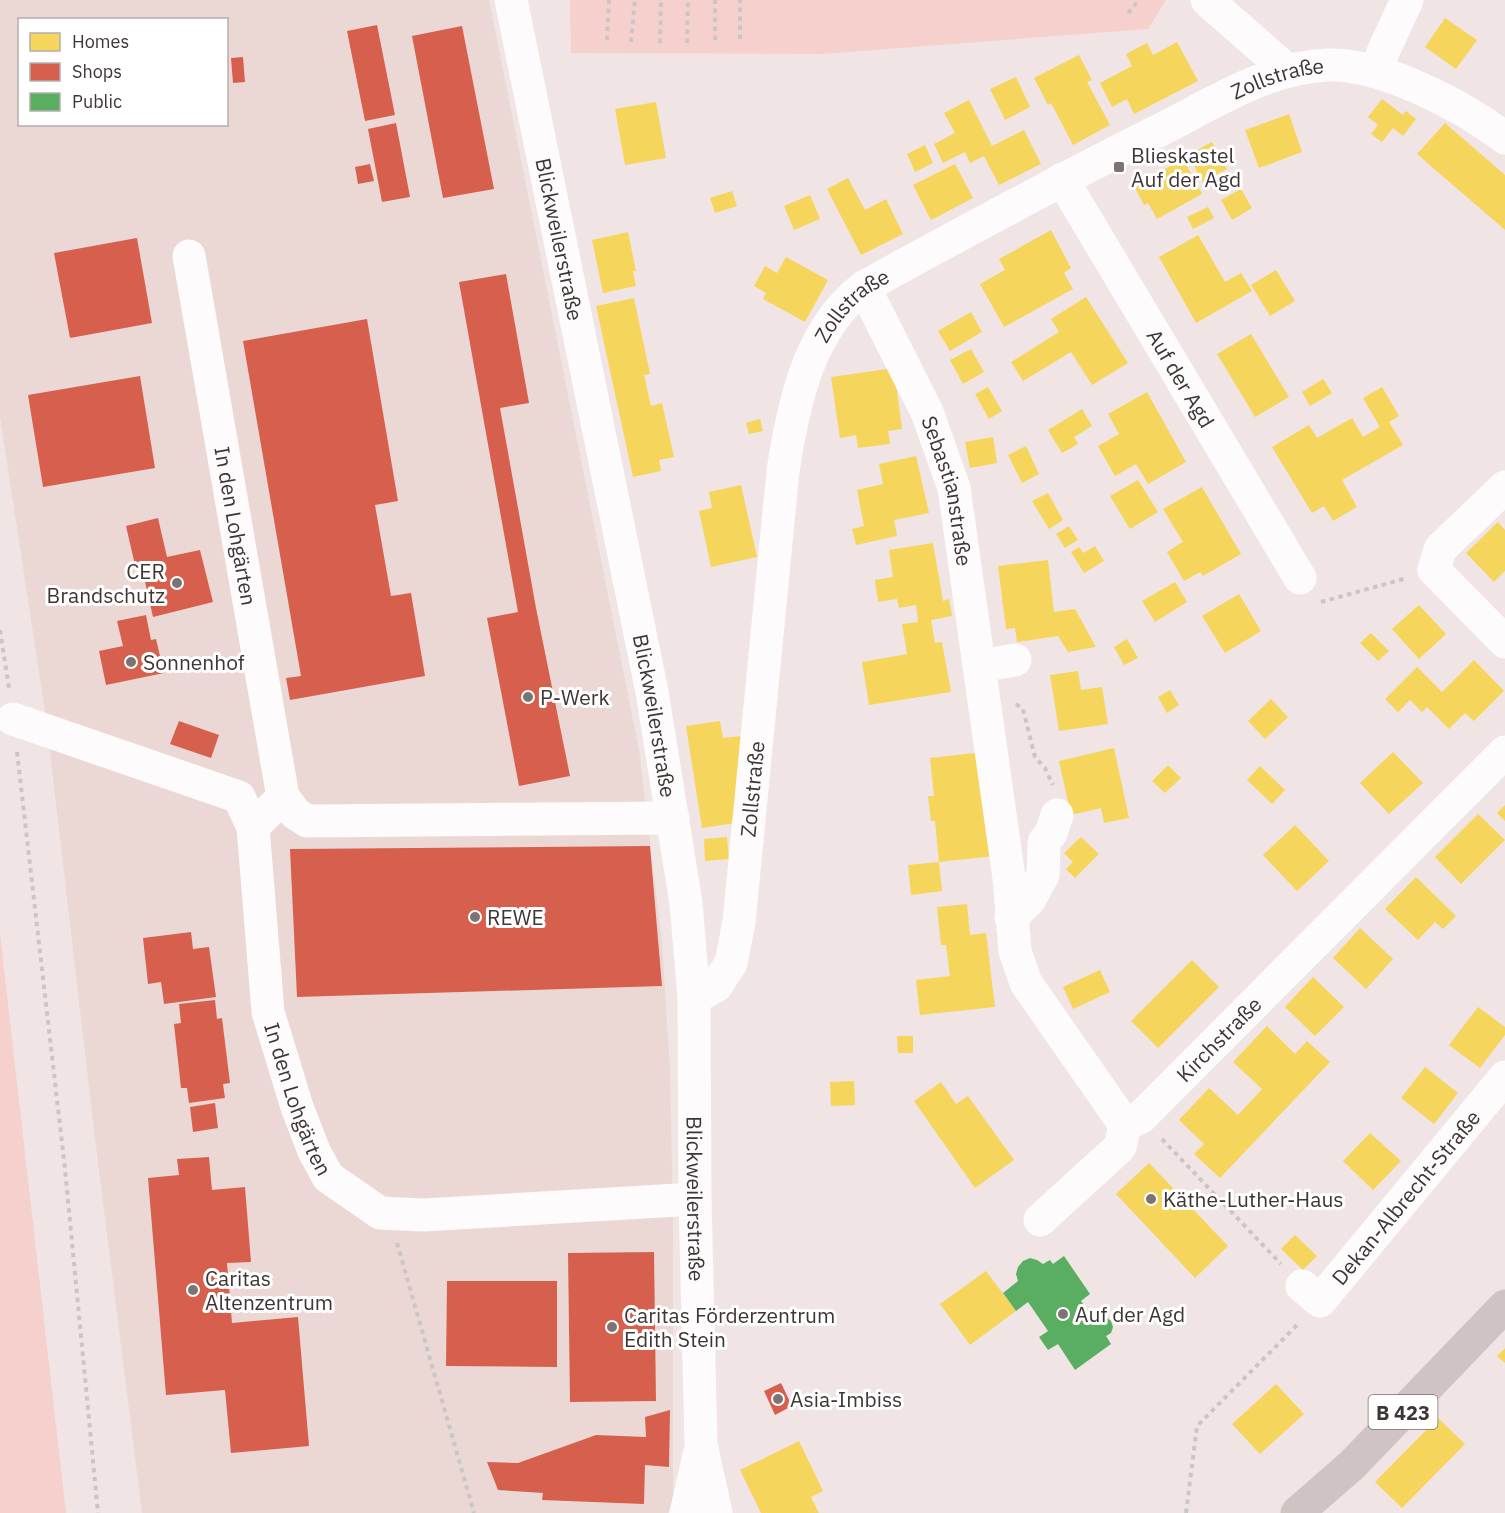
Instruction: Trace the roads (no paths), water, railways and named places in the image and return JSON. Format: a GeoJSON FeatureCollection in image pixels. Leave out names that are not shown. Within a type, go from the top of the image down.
{"type":"FeatureCollection","features":[{"type":"Feature","properties":{"kind":"main road","name":"B 423"},"geometry":{"type":"LineString","coordinates":[[1297,1513],[1352,1465],[1505,1306]]}},
{"type":"Feature","properties":{"kind":"street","name":"Blickweilerstraße"},"geometry":{"type":"LineString","coordinates":[[511,0],[650,680],[686,903],[694,998],[695,1199],[701,1444],[717,1513]]}},
{"type":"Feature","properties":{"kind":"street"},"geometry":{"type":"LineString","coordinates":[[1207,0],[1288,71]]}},
{"type":"Feature","properties":{"kind":"street"},"geometry":{"type":"LineString","coordinates":[[1377,71],[1383,52],[1407,0]]}},
{"type":"Feature","properties":{"kind":"street","name":"Zollstraße"},"geometry":{"type":"LineString","coordinates":[[694,998],[716,986],[731,963],[739,922],[783,471],[790,421],[805,373],[832,318],[847,299],[864,287],[1062,179],[1250,85],[1288,71],[1329,65],[1377,71],[1441,98],[1485,123],[1505,138]]}},
{"type":"Feature","properties":{"kind":"street","name":"Auf der Agd"},"geometry":{"type":"LineString","coordinates":[[1062,179],[1300,578]]}},
{"type":"Feature","properties":{"kind":"street","name":"In den Lohgärten"},"geometry":{"type":"LineString","coordinates":[[189,256],[283,797]]}},
{"type":"Feature","properties":{"kind":"street","name":"Sebastianstraße"},"geometry":{"type":"LineString","coordinates":[[864,287],[927,412],[954,488],[1009,878],[1011,918]]}},
{"type":"Feature","properties":{"kind":"street"},"geometry":{"type":"LineString","coordinates":[[1505,487],[1440,549],[1434,570],[1505,642]]}},
{"type":"Feature","properties":{"kind":"street"},"geometry":{"type":"LineString","coordinates":[[979,666],[1015,660]]}},
{"type":"Feature","properties":{"kind":"street"},"geometry":{"type":"LineString","coordinates":[[13,718],[238,796],[253,828],[283,797],[295,813],[307,821],[674,818]]}},
{"type":"Feature","properties":{"kind":"street","name":"Kirchstraße"},"geometry":{"type":"LineString","coordinates":[[1133,1121],[1505,752]]}},
{"type":"Feature","properties":{"kind":"street"},"geometry":{"type":"LineString","coordinates":[[1040,1220],[1120,1147],[1133,1121],[1026,983],[1015,951],[1011,918],[1030,899],[1043,875],[1044,842],[1051,832],[1057,815]]}},
{"type":"Feature","properties":{"kind":"street","name":"In den Lohgärten"},"geometry":{"type":"LineString","coordinates":[[253,828],[268,1012],[297,1107],[314,1151],[328,1177],[380,1213],[424,1215],[695,1199]]}},
{"type":"Feature","properties":{"kind":"street","name":"Dekan-Albrecht-Straße"},"geometry":{"type":"LineString","coordinates":[[1311,1293],[1505,1077]]}},
{"type":"Feature","properties":{"kind":"street","name":"Blickweilerstraße"},"geometry":{"type":"LineString","coordinates":[[686,1513],[701,1444]]}},
{"type":"Feature","properties":{"kind":"place","name":"Blieskastel Auf der Agd"},"geometry":{"type":"Point","coordinates":[1119,167]}},
{"type":"Feature","properties":{"kind":"place","name":"CER Brandschutz"},"geometry":{"type":"Point","coordinates":[177,583]}},
{"type":"Feature","properties":{"kind":"place","name":"Sonnenhof"},"geometry":{"type":"Point","coordinates":[131,662]}},
{"type":"Feature","properties":{"kind":"place","name":"P-Werk"},"geometry":{"type":"Point","coordinates":[528,697]}},
{"type":"Feature","properties":{"kind":"place","name":"REWE"},"geometry":{"type":"Point","coordinates":[475,917]}},
{"type":"Feature","properties":{"kind":"place","name":"Käthe-Luther-Haus"},"geometry":{"type":"Point","coordinates":[1151,1199]}},
{"type":"Feature","properties":{"kind":"place","name":"Caritas Altenzentrum"},"geometry":{"type":"Point","coordinates":[193,1290]}},
{"type":"Feature","properties":{"kind":"place","name":"Auf der Agd"},"geometry":{"type":"Point","coordinates":[1063,1314]}},
{"type":"Feature","properties":{"kind":"place","name":"Caritas Förderzentrum Edith Stein"},"geometry":{"type":"Point","coordinates":[612,1327]}},
{"type":"Feature","properties":{"kind":"place","name":"Asia-Imbiss"},"geometry":{"type":"Point","coordinates":[778,1399]}}]}
